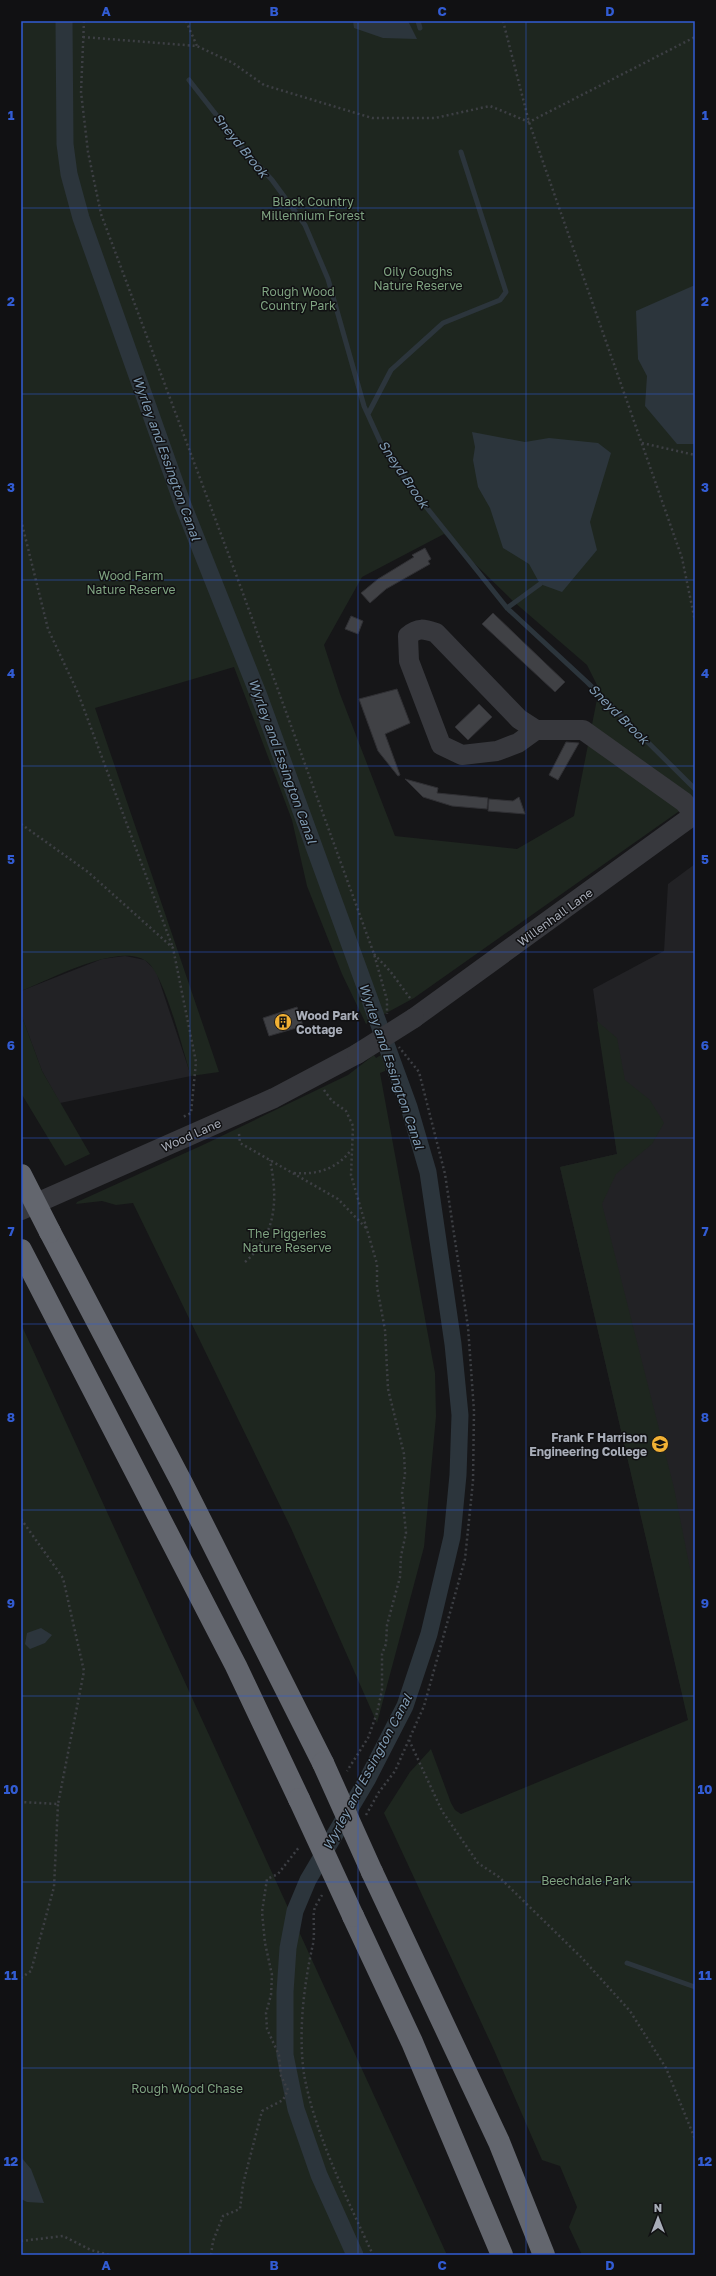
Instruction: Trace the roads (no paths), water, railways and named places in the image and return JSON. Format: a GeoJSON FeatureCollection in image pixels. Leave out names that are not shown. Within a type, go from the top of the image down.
{"type":"FeatureCollection","features":[{"type":"Feature","properties":{"kind":"highway"},"geometry":{"type":"LineString","coordinates":[[21,1175],[182,1483],[323,1763],[372,1872],[499,2142],[544,2255]]}},
{"type":"Feature","properties":{"kind":"highway"},"geometry":{"type":"LineString","coordinates":[[21,1250],[236,1666],[412,2042],[502,2255]]}},
{"type":"Feature","properties":{"kind":"street"},"geometry":{"type":"LineString","coordinates":[[536,730],[518,743],[497,751],[462,755],[441,745],[409,661],[408,636],[415,630],[422,629],[436,633],[519,719],[536,730],[583,730],[684,802],[695,814]]}},
{"type":"Feature","properties":{"kind":"street","name":"Willenhall Lane"},"geometry":{"type":"LineString","coordinates":[[357,1054],[417,1017],[695,814]]}},
{"type":"Feature","properties":{"kind":"street","name":"Wood Lane"},"geometry":{"type":"LineString","coordinates":[[21,1210],[274,1098],[357,1054]]}},
{"type":"Feature","properties":{"kind":"waterway","name":"Wyrley and Essington Canal"},"geometry":{"type":"LineString","coordinates":[[64,21],[65,144],[69,174],[81,218],[183,505],[259,696],[409,1107],[428,1172],[453,1344],[460,1415],[458,1475],[452,1537],[429,1634],[405,1706],[367,1780],[308,1880],[295,1911],[288,1948],[285,1992],[285,2055],[296,2109],[319,2175],[355,2255]]}},
{"type":"Feature","properties":{"kind":"waterway"},"geometry":{"type":"LineString","coordinates":[[418,21],[420,28]]}},
{"type":"Feature","properties":{"kind":"waterway","name":"Sneyd Brook"},"geometry":{"type":"LineString","coordinates":[[189,80],[239,144],[272,180],[305,225],[328,279],[364,406],[384,450],[427,508],[507,608],[588,683],[695,789]]}},
{"type":"Feature","properties":{"kind":"waterway"},"geometry":{"type":"LineString","coordinates":[[368,414],[391,370],[443,323],[500,300],[506,292],[461,152]]}},
{"type":"Feature","properties":{"kind":"waterway"},"geometry":{"type":"LineString","coordinates":[[507,608],[540,584]]}},
{"type":"Feature","properties":{"kind":"waterway"},"geometry":{"type":"LineString","coordinates":[[627,1963],[695,1987]]}},
{"type":"Feature","properties":{"kind":"place","name":"Wood Park Cottage"},"geometry":{"type":"Point","coordinates":[283,1022]}},
{"type":"Feature","properties":{"kind":"place","name":"Frank F Harrison Engineering College"},"geometry":{"type":"Point","coordinates":[660,1444]}},
{"type":"Feature","properties":{"kind":"park label","name":"Black Country Millennium Forest"},"geometry":{"type":"Point","coordinates":[313,208]}},
{"type":"Feature","properties":{"kind":"park label","name":"Oily Goughs Nature Reserve"},"geometry":{"type":"Point","coordinates":[418,278]}},
{"type":"Feature","properties":{"kind":"park label","name":"Rough Wood Country Park"},"geometry":{"type":"Point","coordinates":[298,298]}},
{"type":"Feature","properties":{"kind":"park label","name":"Wood Farm Nature Reserve"},"geometry":{"type":"Point","coordinates":[131,582]}},
{"type":"Feature","properties":{"kind":"park label","name":"The Piggeries Nature Reserve"},"geometry":{"type":"Point","coordinates":[287,1240]}},
{"type":"Feature","properties":{"kind":"park label","name":"Beechdale Park"},"geometry":{"type":"Point","coordinates":[586,1880]}},
{"type":"Feature","properties":{"kind":"park label","name":"Rough Wood Chase"},"geometry":{"type":"Point","coordinates":[187,2088]}}]}
